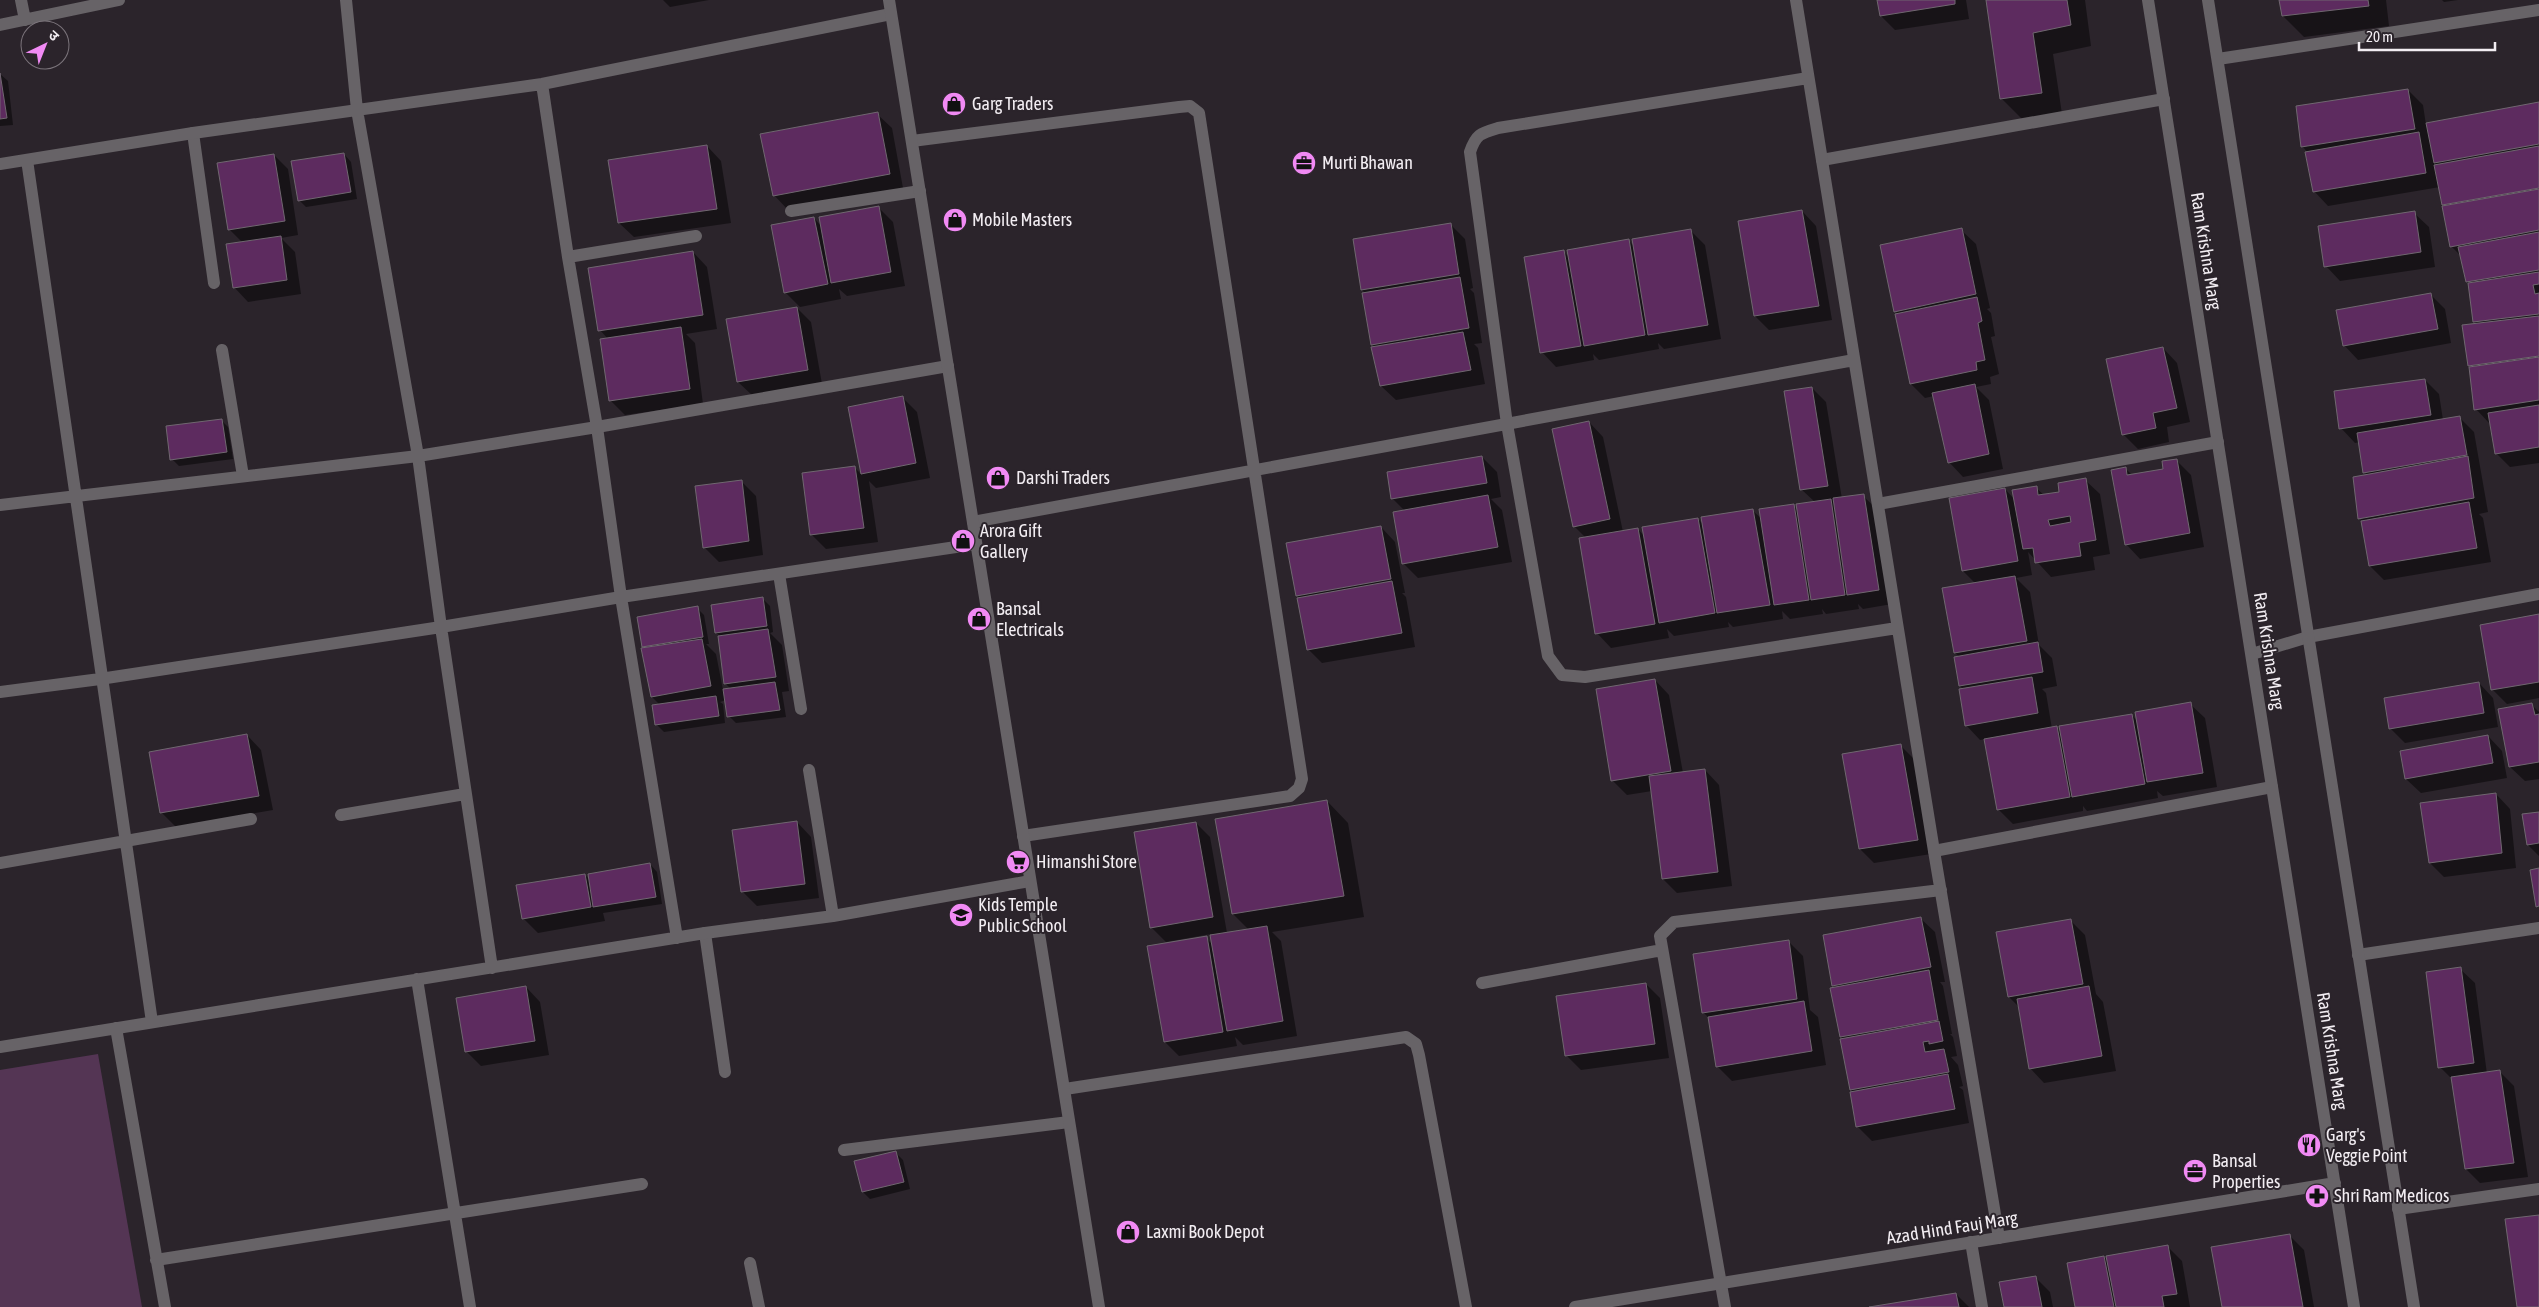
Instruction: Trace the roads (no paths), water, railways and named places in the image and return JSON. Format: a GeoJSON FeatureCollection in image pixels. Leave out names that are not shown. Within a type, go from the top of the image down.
{"type":"FeatureCollection","features":[{"type":"Feature","properties":{"kind":"street"},"geometry":{"type":"LineString","coordinates":[[21,0],[25,20],[119,0]]}},
{"type":"Feature","properties":{"kind":"street"},"geometry":{"type":"LineString","coordinates":[[346,0],[357,110],[418,456],[465,794],[492,968]]}},
{"type":"Feature","properties":{"kind":"street"},"geometry":{"type":"LineString","coordinates":[[889,0],[1099,1307]]}},
{"type":"Feature","properties":{"kind":"street"},"geometry":{"type":"LineString","coordinates":[[1796,0],[1934,851],[1999,1238]]}},
{"type":"Feature","properties":{"kind":"street","name":"Ram Krishna Marg"},"geometry":{"type":"LineString","coordinates":[[2148,0],[2354,1307]]}},
{"type":"Feature","properties":{"kind":"street"},"geometry":{"type":"LineString","coordinates":[[2208,0],[2414,1307]]}},
{"type":"Feature","properties":{"kind":"street"},"geometry":{"type":"LineString","coordinates":[[2218,59],[2539,10]]}},
{"type":"Feature","properties":{"kind":"street"},"geometry":{"type":"LineString","coordinates":[[0,164],[193,133],[542,84],[891,14]]}},
{"type":"Feature","properties":{"kind":"street"},"geometry":{"type":"LineString","coordinates":[[0,25],[20,21]]}},
{"type":"Feature","properties":{"kind":"street"},"geometry":{"type":"LineString","coordinates":[[1808,78],[1498,128],[1484,132],[1474,139],[1470,152],[1507,424],[1548,656],[1562,675],[1585,677],[1898,628]]}},
{"type":"Feature","properties":{"kind":"street"},"geometry":{"type":"LineString","coordinates":[[542,84],[568,257],[597,427],[621,597],[677,938]]}},
{"type":"Feature","properties":{"kind":"street"},"geometry":{"type":"LineString","coordinates":[[1822,160],[2164,98]]}},
{"type":"Feature","properties":{"kind":"street"},"geometry":{"type":"LineString","coordinates":[[912,141],[1179,107],[1190,106],[1199,113],[1302,767],[1302,779],[1299,788],[1290,796],[1024,836]]}},
{"type":"Feature","properties":{"kind":"street"},"geometry":{"type":"LineString","coordinates":[[193,133],[214,283]]}},
{"type":"Feature","properties":{"kind":"street"},"geometry":{"type":"LineString","coordinates":[[27,160],[100,679],[152,1022]]}},
{"type":"Feature","properties":{"kind":"street"},"geometry":{"type":"LineString","coordinates":[[791,211],[920,191]]}},
{"type":"Feature","properties":{"kind":"street"},"geometry":{"type":"LineString","coordinates":[[568,257],[696,236]]}},
{"type":"Feature","properties":{"kind":"street"},"geometry":{"type":"LineString","coordinates":[[222,350],[243,476]]}},
{"type":"Feature","properties":{"kind":"street"},"geometry":{"type":"LineString","coordinates":[[973,522],[1854,360]]}},
{"type":"Feature","properties":{"kind":"street"},"geometry":{"type":"LineString","coordinates":[[0,505],[418,456],[948,366]]}},
{"type":"Feature","properties":{"kind":"street"},"geometry":{"type":"LineString","coordinates":[[1878,504],[2218,442]]}},
{"type":"Feature","properties":{"kind":"street"},"geometry":{"type":"LineString","coordinates":[[0,692],[100,679],[441,627],[621,597],[976,544]]}},
{"type":"Feature","properties":{"kind":"street"},"geometry":{"type":"LineString","coordinates":[[779,574],[801,709]]}},
{"type":"Feature","properties":{"kind":"street"},"geometry":{"type":"LineString","coordinates":[[2252,654],[2308,637],[2539,594]]}},
{"type":"Feature","properties":{"kind":"street"},"geometry":{"type":"LineString","coordinates":[[809,770],[833,916]]}},
{"type":"Feature","properties":{"kind":"street"},"geometry":{"type":"LineString","coordinates":[[1934,851],[2272,787]]}},
{"type":"Feature","properties":{"kind":"street"},"geometry":{"type":"LineString","coordinates":[[341,815],[465,794]]}},
{"type":"Feature","properties":{"kind":"street"},"geometry":{"type":"LineString","coordinates":[[0,863],[251,820]]}},
{"type":"Feature","properties":{"kind":"street"},"geometry":{"type":"LineString","coordinates":[[0,1047],[705,933],[833,916],[1030,880]]}},
{"type":"Feature","properties":{"kind":"street"},"geometry":{"type":"LineString","coordinates":[[1725,1307],[1660,936],[1674,922],[1941,890]]}},
{"type":"Feature","properties":{"kind":"street"},"geometry":{"type":"LineString","coordinates":[[2358,956],[2539,928]]}},
{"type":"Feature","properties":{"kind":"street"},"geometry":{"type":"LineString","coordinates":[[705,933],[726,1072]]}},
{"type":"Feature","properties":{"kind":"street"},"geometry":{"type":"LineString","coordinates":[[1482,983],[1662,950]]}},
{"type":"Feature","properties":{"kind":"street"},"geometry":{"type":"LineString","coordinates":[[417,979],[470,1307]]}},
{"type":"Feature","properties":{"kind":"street"},"geometry":{"type":"LineString","coordinates":[[116,1028],[165,1307]]}},
{"type":"Feature","properties":{"kind":"street"},"geometry":{"type":"LineString","coordinates":[[1065,1089],[1406,1037],[1416,1044],[1419,1055],[1466,1307]]}},
{"type":"Feature","properties":{"kind":"street"},"geometry":{"type":"LineString","coordinates":[[844,1150],[1070,1122]]}},
{"type":"Feature","properties":{"kind":"street","name":"Azad Hind Fauj Marg"},"geometry":{"type":"LineString","coordinates":[[1575,1307],[2335,1183]]}},
{"type":"Feature","properties":{"kind":"street"},"geometry":{"type":"LineString","coordinates":[[156,1260],[642,1184]]}},
{"type":"Feature","properties":{"kind":"street"},"geometry":{"type":"LineString","coordinates":[[2398,1208],[2539,1189]]}},
{"type":"Feature","properties":{"kind":"street"},"geometry":{"type":"LineString","coordinates":[[1971,1242],[1982,1307]]}},
{"type":"Feature","properties":{"kind":"street"},"geometry":{"type":"LineString","coordinates":[[750,1264],[759,1307]]}},
{"type":"Feature","properties":{"kind":"place","name":"Garg Traders"},"geometry":{"type":"Point","coordinates":[954,104]}},
{"type":"Feature","properties":{"kind":"place","name":"Murti Bhawan"},"geometry":{"type":"Point","coordinates":[1304,163]}},
{"type":"Feature","properties":{"kind":"place","name":"Mobile Masters"},"geometry":{"type":"Point","coordinates":[955,220]}},
{"type":"Feature","properties":{"kind":"place","name":"Darshi Traders"},"geometry":{"type":"Point","coordinates":[998,478]}},
{"type":"Feature","properties":{"kind":"place","name":"Arora Gift Gallery"},"geometry":{"type":"Point","coordinates":[963,541]}},
{"type":"Feature","properties":{"kind":"place","name":"Bansal Electricals"},"geometry":{"type":"Point","coordinates":[979,619]}},
{"type":"Feature","properties":{"kind":"place","name":"Himanshi Store"},"geometry":{"type":"Point","coordinates":[1018,862]}},
{"type":"Feature","properties":{"kind":"place","name":"Kids Temple Public School"},"geometry":{"type":"Point","coordinates":[961,915]}},
{"type":"Feature","properties":{"kind":"place","name":"Garg's Veggie Point"},"geometry":{"type":"Point","coordinates":[2309,1145]}},
{"type":"Feature","properties":{"kind":"place","name":"Bansal Properties"},"geometry":{"type":"Point","coordinates":[2195,1171]}},
{"type":"Feature","properties":{"kind":"place","name":"Shri Ram Medicos"},"geometry":{"type":"Point","coordinates":[2317,1196]}},
{"type":"Feature","properties":{"kind":"place","name":"Laxmi Book Depot"},"geometry":{"type":"Point","coordinates":[1128,1232]}}]}
